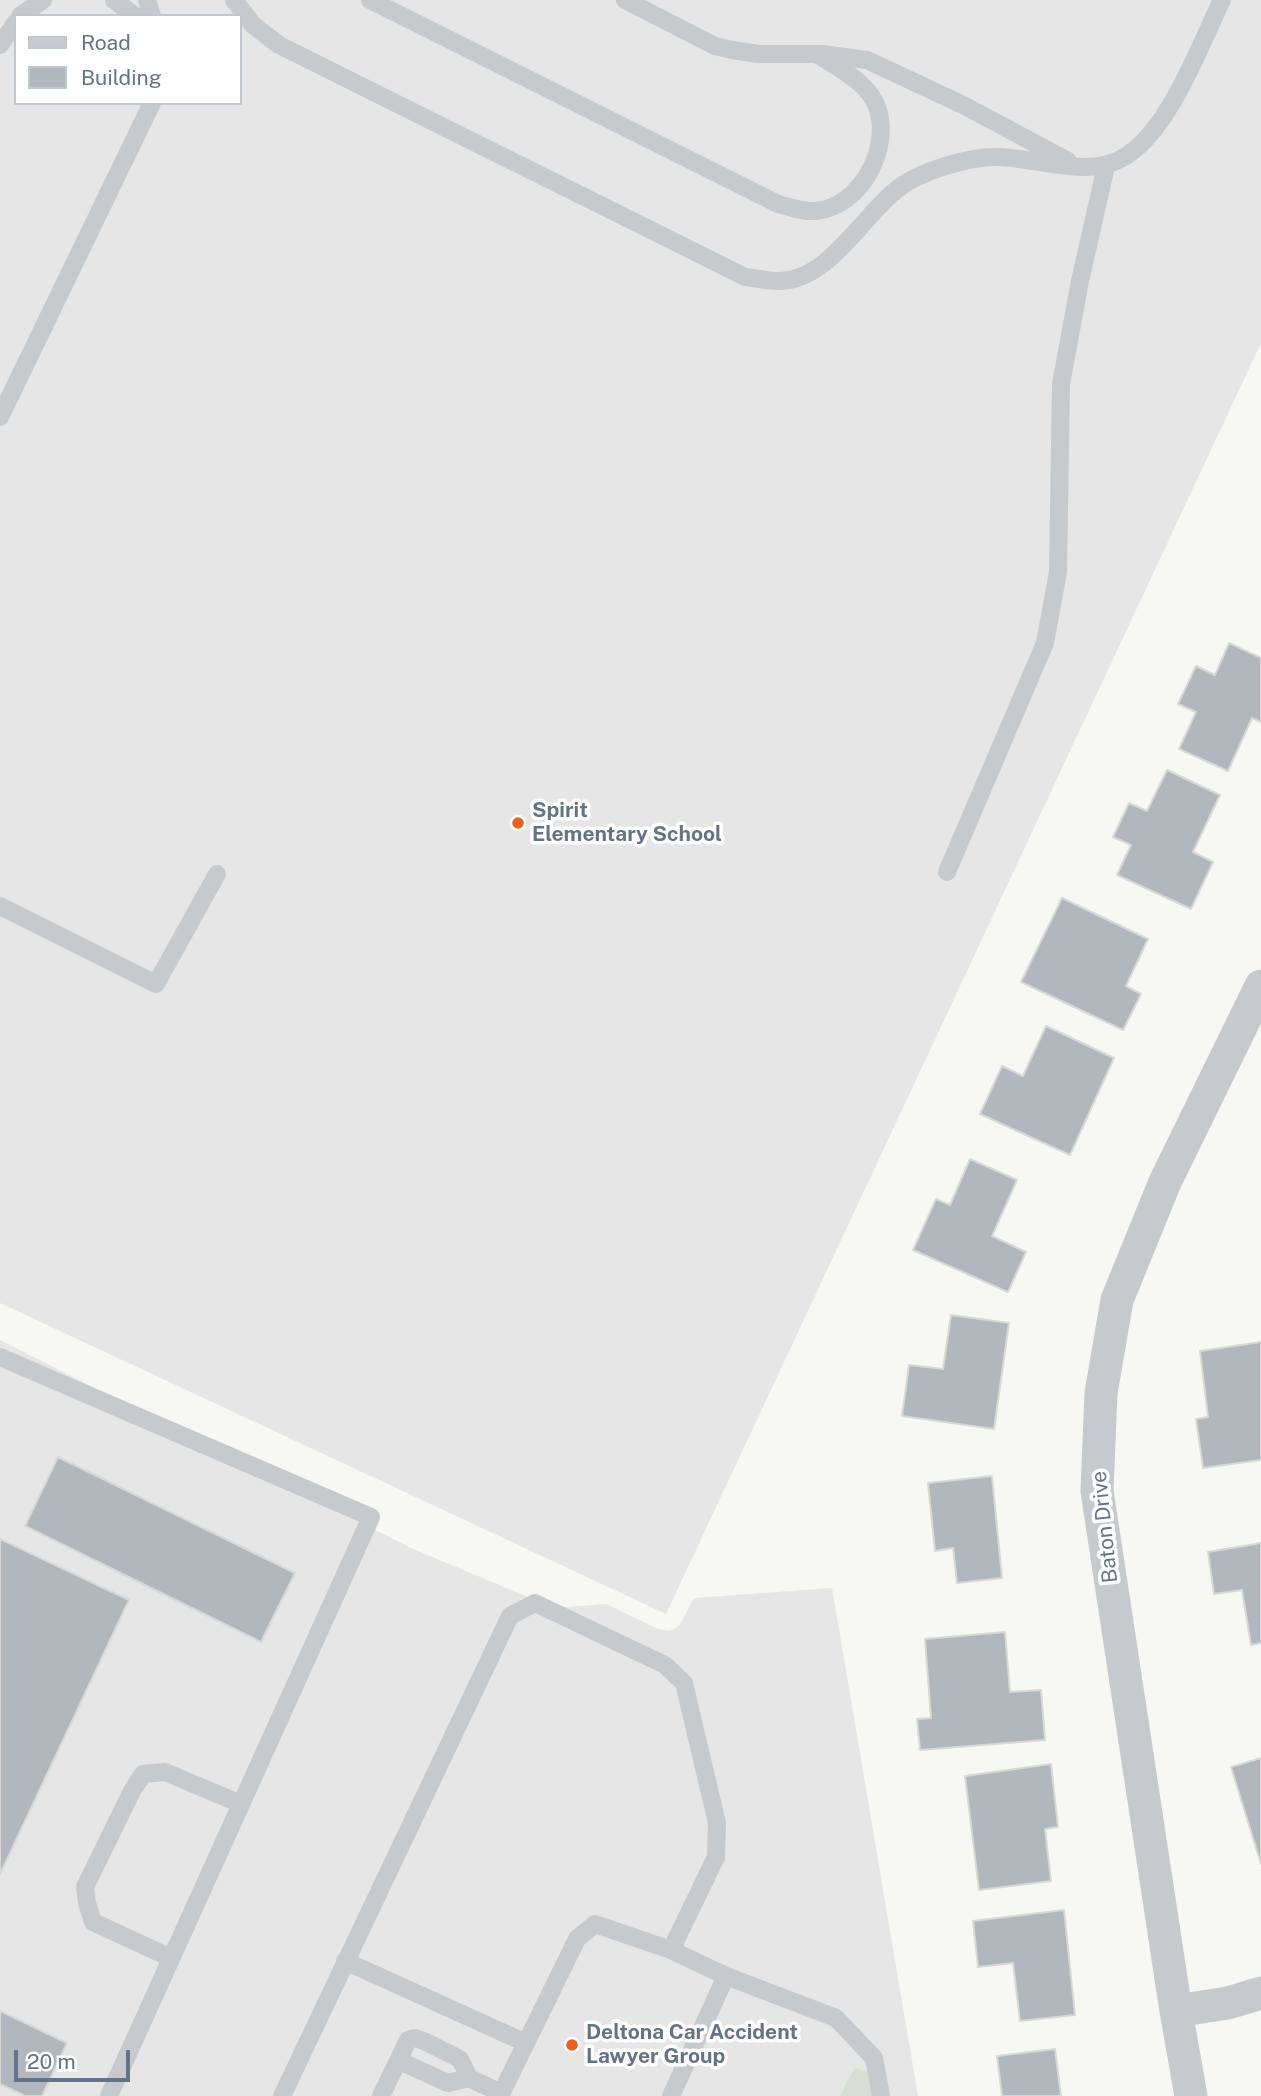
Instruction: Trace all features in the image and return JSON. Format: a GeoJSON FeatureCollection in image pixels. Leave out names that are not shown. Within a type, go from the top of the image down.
{"type":"FeatureCollection","features":[{"type":"Feature","properties":{"kind":"street","name":"Baton Drive"},"geometry":{"type":"LineString","coordinates":[[1191,2096],[1175,2011],[1097,1491],[1101,1393],[1116,1300],[1165,1182],[1261,986]]}},
{"type":"Feature","properties":{"kind":"street"},"geometry":{"type":"LineString","coordinates":[[1175,2011],[1228,2003],[1261,1993]]}},
{"type":"Feature","properties":{"kind":"lane"},"geometry":{"type":"LineString","coordinates":[[23,14],[43,0]]}},
{"type":"Feature","properties":{"kind":"lane"},"geometry":{"type":"LineString","coordinates":[[114,0],[132,14]]}},
{"type":"Feature","properties":{"kind":"lane"},"geometry":{"type":"LineString","coordinates":[[234,0],[253,25],[279,45],[746,277],[780,281],[815,271],[841,248],[899,187],[922,174],[981,158],[1106,166],[1126,156],[1146,140],[1163,120],[1222,0]]}},
{"type":"Feature","properties":{"kind":"lane"},"geometry":{"type":"LineString","coordinates":[[370,0],[778,204],[816,211],[829,208],[864,182],[880,146],[881,124],[877,105],[865,88],[817,54]]}},
{"type":"Feature","properties":{"kind":"lane"},"geometry":{"type":"LineString","coordinates":[[625,0],[715,46],[758,54],[817,54],[867,60],[963,105],[1077,166]]}},
{"type":"Feature","properties":{"kind":"lane"},"geometry":{"type":"LineString","coordinates":[[0,45],[14,25]]}},
{"type":"Feature","properties":{"kind":"lane"},"geometry":{"type":"LineString","coordinates":[[0,418],[151,105]]}},
{"type":"Feature","properties":{"kind":"lane"},"geometry":{"type":"LineString","coordinates":[[947,872],[1045,643],[1058,572],[1061,384],[1080,281],[1106,166]]}},
{"type":"Feature","properties":{"kind":"lane"},"geometry":{"type":"LineString","coordinates":[[845,198],[864,222]]}},
{"type":"Feature","properties":{"kind":"lane"},"geometry":{"type":"LineString","coordinates":[[0,906],[156,984],[217,874]]}},
{"type":"Feature","properties":{"kind":"lane"},"geometry":{"type":"LineString","coordinates":[[0,1357],[371,1517],[109,2096]]}},
{"type":"Feature","properties":{"kind":"lane"},"geometry":{"type":"LineString","coordinates":[[282,2096],[510,1616],[535,1603],[665,1665],[684,1683],[717,1823],[716,1857],[671,1950]]}},
{"type":"Feature","properties":{"kind":"lane"},"geometry":{"type":"LineString","coordinates":[[172,1958],[93,1922],[86,1903],[85,1887],[143,1774],[165,1772],[241,1804]]}},
{"type":"Feature","properties":{"kind":"lane"},"geometry":{"type":"LineString","coordinates":[[381,2096],[408,2040],[415,2038],[460,2059],[469,2078],[501,2095],[577,1939],[595,1924],[671,1950],[726,1976],[836,2018],[874,2059],[881,2096]]}},
{"type":"Feature","properties":{"kind":"lane"},"geometry":{"type":"LineString","coordinates":[[345,1961],[526,2043]]}},
{"type":"Feature","properties":{"kind":"lane"},"geometry":{"type":"LineString","coordinates":[[671,2096],[726,1976]]}},
{"type":"Feature","properties":{"kind":"lane"},"geometry":{"type":"LineString","coordinates":[[397,2063],[406,2064],[447,2083],[469,2078]]}},
{"type":"Feature","properties":{"kind":"shaded area","name":"Spirit Elementary School"},"geometry":{"type":"Polygon","coordinates":[[[0,0],[1261,0],[1261,343],[666,1614],[0,1303],[0,0]]]}},
{"type":"Feature","properties":{"kind":"shaded area"},"geometry":{"type":"Polygon","coordinates":[[[0,1340],[411,1548],[554,1608],[606,1604],[658,1629],[670,1631],[679,1626],[694,1598],[832,1588],[918,2096],[0,2096],[0,1340]]]}},
{"type":"Feature","properties":{"kind":"shaded area"},"geometry":{"type":"Polygon","coordinates":[[[854,2068],[873,2073],[878,2096],[840,2096],[854,2068]]]}},
{"type":"Feature","properties":{"kind":"building"},"geometry":{"type":"Polygon","coordinates":[[[1229,643],[1261,658],[1261,722],[1252,718],[1228,771],[1179,749],[1196,712],[1178,704],[1196,666],[1215,675],[1229,643]]]}},
{"type":"Feature","properties":{"kind":"building"},"geometry":{"type":"Polygon","coordinates":[[[1167,770],[1220,795],[1193,852],[1213,862],[1191,909],[1117,875],[1131,845],[1113,837],[1129,803],[1147,811],[1167,770]]]}},
{"type":"Feature","properties":{"kind":"building"},"geometry":{"type":"Polygon","coordinates":[[[1062,898],[1148,939],[1126,986],[1141,994],[1123,1030],[1021,982],[1062,898]]]}},
{"type":"Feature","properties":{"kind":"building"},"geometry":{"type":"Polygon","coordinates":[[[1046,1026],[1114,1058],[1070,1155],[980,1114],[1002,1066],[1023,1076],[1046,1026]]]}},
{"type":"Feature","properties":{"kind":"building"},"geometry":{"type":"Polygon","coordinates":[[[970,1159],[1017,1180],[992,1236],[1026,1252],[1008,1292],[913,1250],[936,1199],[950,1205],[970,1159]]]}},
{"type":"Feature","properties":{"kind":"building"},"geometry":{"type":"Polygon","coordinates":[[[951,1315],[1009,1323],[994,1429],[902,1416],[909,1365],[943,1369],[951,1315]]]}},
{"type":"Feature","properties":{"kind":"building"},"geometry":{"type":"Polygon","coordinates":[[[1261,1342],[1261,1460],[1203,1468],[1196,1419],[1208,1417],[1200,1351],[1261,1342]]]}},
{"type":"Feature","properties":{"kind":"building"},"geometry":{"type":"Polygon","coordinates":[[[58,1457],[295,1573],[261,1642],[25,1526],[58,1457]]]}},
{"type":"Feature","properties":{"kind":"building"},"geometry":{"type":"Polygon","coordinates":[[[992,1476],[1002,1578],[957,1583],[953,1548],[935,1551],[928,1483],[992,1476]]]}},
{"type":"Feature","properties":{"kind":"building"},"geometry":{"type":"Polygon","coordinates":[[[0,1539],[129,1600],[0,1874],[0,1539]]]}},
{"type":"Feature","properties":{"kind":"building"},"geometry":{"type":"Polygon","coordinates":[[[1261,1543],[1261,1643],[1251,1645],[1242,1590],[1214,1594],[1208,1552],[1261,1543]]]}},
{"type":"Feature","properties":{"kind":"building"},"geometry":{"type":"Polygon","coordinates":[[[1005,1632],[1010,1692],[1041,1690],[1045,1740],[920,1750],[917,1719],[931,1718],[925,1639],[1005,1632]]]}},
{"type":"Feature","properties":{"kind":"building"},"geometry":{"type":"Polygon","coordinates":[[[1261,1758],[1261,1864],[1231,1767],[1261,1758]]]}},
{"type":"Feature","properties":{"kind":"building"},"geometry":{"type":"Polygon","coordinates":[[[1051,1764],[1058,1827],[1045,1829],[1051,1881],[979,1890],[965,1776],[1051,1764]]]}},
{"type":"Feature","properties":{"kind":"building"},"geometry":{"type":"Polygon","coordinates":[[[1064,1910],[1075,2015],[1020,2021],[1013,1963],[978,1967],[973,1921],[1064,1910]]]}},
{"type":"Feature","properties":{"kind":"building"},"geometry":{"type":"Polygon","coordinates":[[[0,2011],[67,2043],[42,2096],[25,2096],[0,2084],[0,2011]]]}},
{"type":"Feature","properties":{"kind":"building"},"geometry":{"type":"Polygon","coordinates":[[[1055,2049],[1061,2096],[1002,2096],[997,2056],[1055,2049]]]}},
{"type":"Feature","properties":{"kind":"place","name":"Spirit Elementary School"},"geometry":{"type":"Point","coordinates":[518,823]}},
{"type":"Feature","properties":{"kind":"place","name":"Deltona Car Accident Lawyer Group"},"geometry":{"type":"Point","coordinates":[572,2045]}}]}
